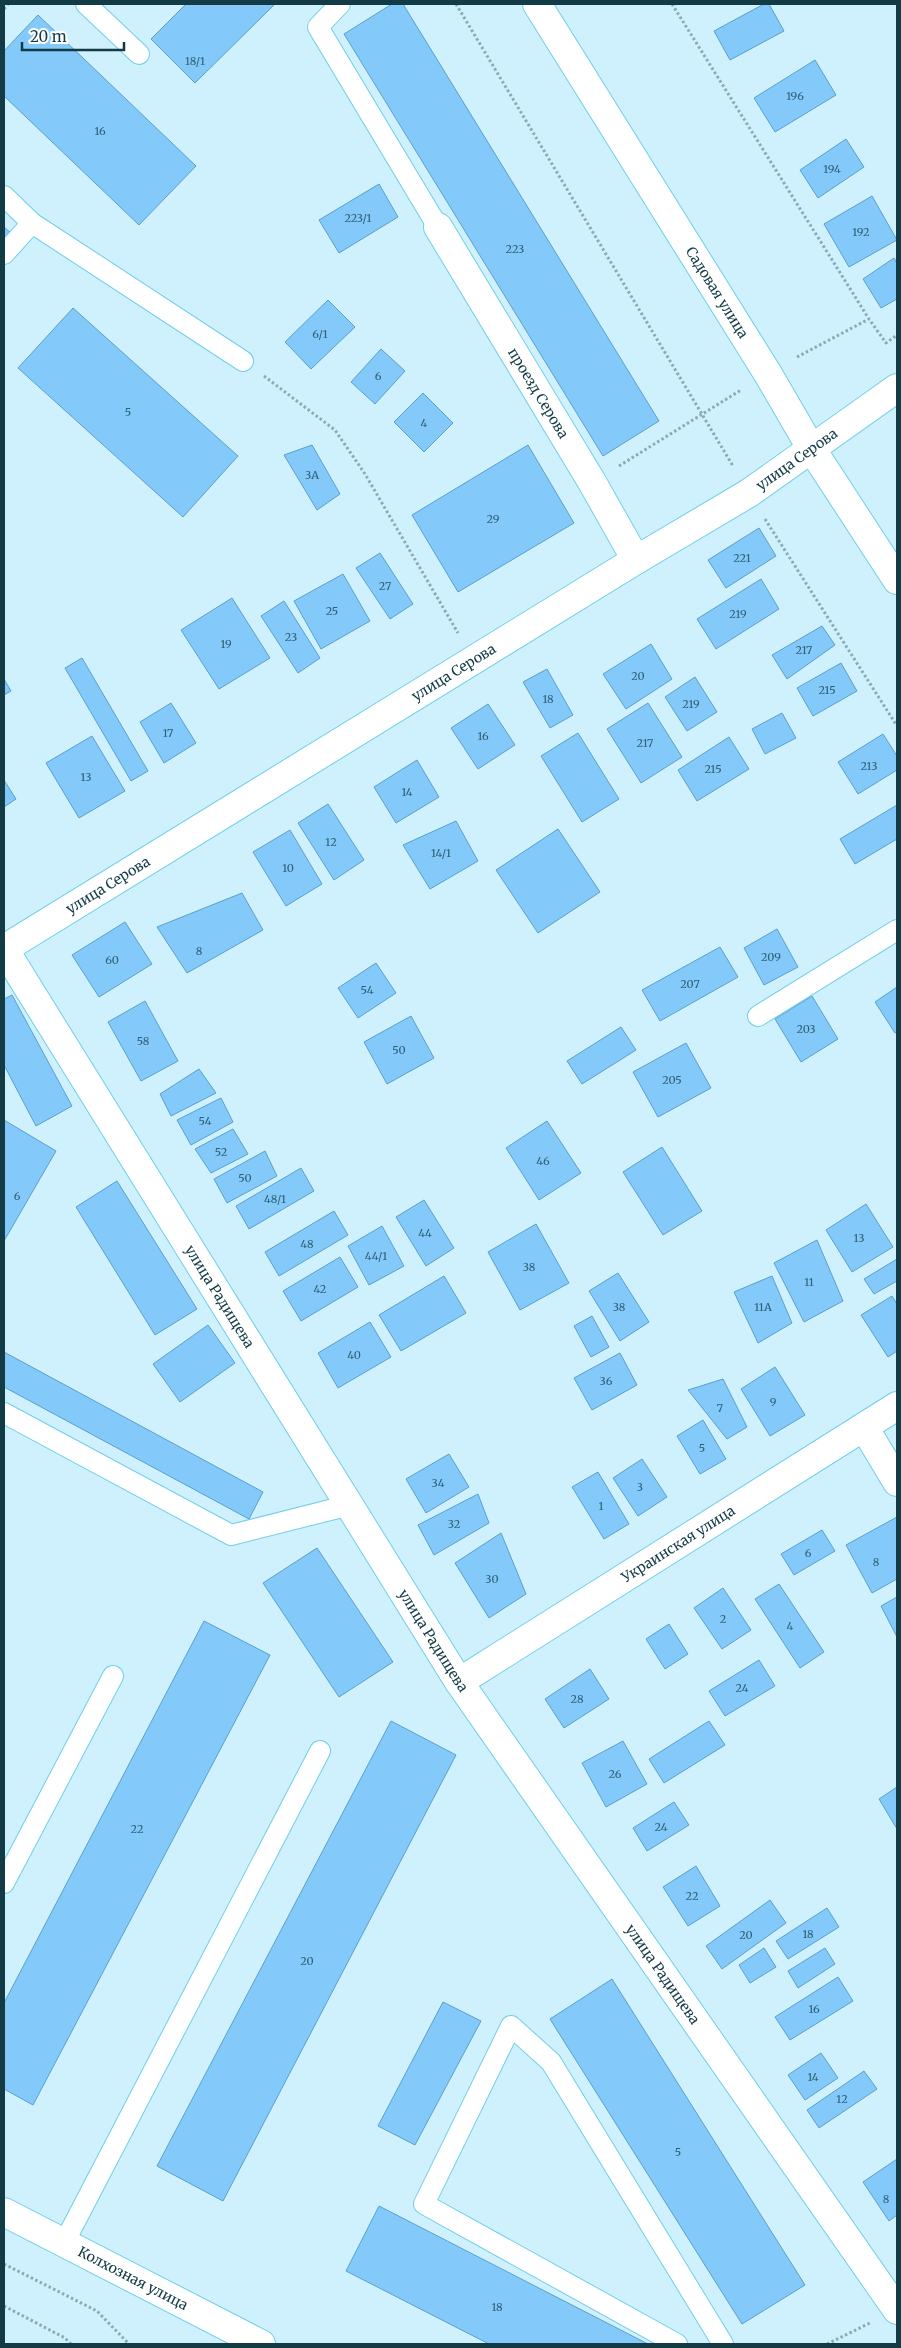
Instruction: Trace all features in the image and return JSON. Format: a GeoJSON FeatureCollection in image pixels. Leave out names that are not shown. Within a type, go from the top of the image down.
{"type":"FeatureCollection","features":[{"type":"Feature","properties":{"kind":"street","name":"Садовая улица"},"geometry":{"type":"LineString","coordinates":[[537,4],[768,374],[811,448],[897,580]]}},
{"type":"Feature","properties":{"kind":"street","name":"проезд Серова"},"geometry":{"type":"LineString","coordinates":[[438,227],[592,482],[636,560]]}},
{"type":"Feature","properties":{"kind":"street","name":"улица Серова"},"geometry":{"type":"LineString","coordinates":[[4,949],[636,560],[749,493],[897,388]]}},
{"type":"Feature","properties":{"kind":"street","name":"улица Радищева"},"geometry":{"type":"LineString","coordinates":[[4,949],[459,1682],[897,2310]]}},
{"type":"Feature","properties":{"kind":"street","name":"Украинская улица"},"geometry":{"type":"LineString","coordinates":[[459,1682],[897,1406]]}},
{"type":"Feature","properties":{"kind":"street"},"geometry":{"type":"LineString","coordinates":[[864,1427],[897,1482]]}},
{"type":"Feature","properties":{"kind":"street","name":"Колхозная улица"},"geometry":{"type":"LineString","coordinates":[[4,2212],[262,2344]]}},
{"type":"Feature","properties":{"kind":"lane"},"geometry":{"type":"LineString","coordinates":[[86,4],[139,54]]}},
{"type":"Feature","properties":{"kind":"lane"},"geometry":{"type":"LineString","coordinates":[[340,4],[318,27],[438,227]]}},
{"type":"Feature","properties":{"kind":"lane"},"geometry":{"type":"LineString","coordinates":[[4,196],[32,223],[243,362]]}},
{"type":"Feature","properties":{"kind":"lane"},"geometry":{"type":"LineString","coordinates":[[4,254],[32,223]]}},
{"type":"Feature","properties":{"kind":"lane"},"geometry":{"type":"LineString","coordinates":[[758,1016],[897,930]]}},
{"type":"Feature","properties":{"kind":"lane"},"geometry":{"type":"LineString","coordinates":[[4,1414],[231,1535],[350,1504]]}},
{"type":"Feature","properties":{"kind":"lane"},"geometry":{"type":"LineString","coordinates":[[4,1883],[113,1676]]}},
{"type":"Feature","properties":{"kind":"lane"},"geometry":{"type":"LineString","coordinates":[[64,2243],[320,1751]]}},
{"type":"Feature","properties":{"kind":"lane"},"geometry":{"type":"LineString","coordinates":[[677,2344],[424,2204],[511,2026],[551,2062],[723,2344]]}},
{"type":"Feature","properties":{"kind":"path"},"geometry":{"type":"LineString","coordinates":[[4,9],[8,4]]}},
{"type":"Feature","properties":{"kind":"path"},"geometry":{"type":"LineString","coordinates":[[456,4],[749,493],[897,726]]}},
{"type":"Feature","properties":{"kind":"path"},"geometry":{"type":"LineString","coordinates":[[672,4],[868,319],[886,343],[897,335]]}},
{"type":"Feature","properties":{"kind":"path"},"geometry":{"type":"LineString","coordinates":[[797,357],[868,319]]}},
{"type":"Feature","properties":{"kind":"path"},"geometry":{"type":"LineString","coordinates":[[243,362],[335,430],[365,474],[473,660]]}},
{"type":"Feature","properties":{"kind":"path"},"geometry":{"type":"LineString","coordinates":[[592,482],[743,389]]}},
{"type":"Feature","properties":{"kind":"path"},"geometry":{"type":"LineString","coordinates":[[4,2264],[97,2311],[129,2344]]}},
{"type":"Feature","properties":{"kind":"path"},"geometry":{"type":"LineString","coordinates":[[4,2306],[65,2338],[71,2344]]}},
{"type":"Feature","properties":{"kind":"path"},"geometry":{"type":"LineString","coordinates":[[827,2344],[871,2323]]}},
{"type":"Feature","properties":{"kind":"building"},"geometry":{"type":"Polygon","coordinates":[[[186,4],[275,4],[195,83],[151,39],[186,4]]]}},
{"type":"Feature","properties":{"kind":"building"},"geometry":{"type":"Polygon","coordinates":[[[392,4],[403,4],[659,421],[603,456],[344,34],[392,4]]]}},
{"type":"Feature","properties":{"kind":"building"},"geometry":{"type":"Polygon","coordinates":[[[764,4],[769,4],[784,31],[730,60],[714,31],[764,4]]]}},
{"type":"Feature","properties":{"kind":"building"},"geometry":{"type":"Polygon","coordinates":[[[38,15],[196,166],[139,225],[4,96],[4,51],[38,15]]]}},
{"type":"Feature","properties":{"kind":"building"},"geometry":{"type":"Polygon","coordinates":[[[815,60],[836,95],[775,132],[754,98],[815,60]]]}},
{"type":"Feature","properties":{"kind":"building"},"geometry":{"type":"Polygon","coordinates":[[[846,139],[864,167],[818,198],[800,170],[846,139]]]}},
{"type":"Feature","properties":{"kind":"building"},"geometry":{"type":"Polygon","coordinates":[[[379,184],[398,217],[339,253],[319,220],[379,184]]]}},
{"type":"Feature","properties":{"kind":"building"},"geometry":{"type":"Polygon","coordinates":[[[872,196],[897,240],[849,267],[824,224],[872,196]]]}},
{"type":"Feature","properties":{"kind":"building"},"geometry":{"type":"Polygon","coordinates":[[[4,227],[12,234],[4,242],[4,227]]]}},
{"type":"Feature","properties":{"kind":"building"},"geometry":{"type":"Polygon","coordinates":[[[894,258],[897,264],[897,299],[881,308],[863,279],[894,258]]]}},
{"type":"Feature","properties":{"kind":"building"},"geometry":{"type":"Polygon","coordinates":[[[328,300],[355,327],[311,369],[285,342],[328,300]]]}},
{"type":"Feature","properties":{"kind":"building"},"geometry":{"type":"Polygon","coordinates":[[[73,308],[238,456],[183,517],[18,368],[73,308]]]}},
{"type":"Feature","properties":{"kind":"building"},"geometry":{"type":"Polygon","coordinates":[[[381,349],[405,371],[375,404],[351,382],[381,349]]]}},
{"type":"Feature","properties":{"kind":"building"},"geometry":{"type":"Polygon","coordinates":[[[423,393],[453,423],[424,452],[394,422],[423,393]]]}},
{"type":"Feature","properties":{"kind":"building"},"geometry":{"type":"Polygon","coordinates":[[[312,445],[340,494],[317,510],[284,455],[312,445]]]}},
{"type":"Feature","properties":{"kind":"building"},"geometry":{"type":"Polygon","coordinates":[[[528,445],[574,523],[458,592],[412,515],[528,445]]]}},
{"type":"Feature","properties":{"kind":"building"},"geometry":{"type":"Polygon","coordinates":[[[759,528],[776,556],[726,588],[708,560],[759,528]]]}},
{"type":"Feature","properties":{"kind":"building"},"geometry":{"type":"Polygon","coordinates":[[[380,553],[413,604],[390,619],[356,568],[380,553]]]}},
{"type":"Feature","properties":{"kind":"building"},"geometry":{"type":"Polygon","coordinates":[[[343,574],[370,621],[321,649],[294,601],[343,574]]]}},
{"type":"Feature","properties":{"kind":"building"},"geometry":{"type":"Polygon","coordinates":[[[761,579],[779,609],[716,649],[697,619],[761,579]]]}},
{"type":"Feature","properties":{"kind":"building"},"geometry":{"type":"Polygon","coordinates":[[[232,598],[270,658],[219,689],[181,630],[232,598]]]}},
{"type":"Feature","properties":{"kind":"building"},"geometry":{"type":"Polygon","coordinates":[[[284,601],[320,658],[298,673],[261,616],[284,601]]]}},
{"type":"Feature","properties":{"kind":"building"},"geometry":{"type":"Polygon","coordinates":[[[822,626],[835,645],[787,679],[772,655],[822,626]]]}},
{"type":"Feature","properties":{"kind":"building"},"geometry":{"type":"Polygon","coordinates":[[[651,644],[672,679],[626,709],[603,674],[651,644]]]}},
{"type":"Feature","properties":{"kind":"building"},"geometry":{"type":"Polygon","coordinates":[[[82,658],[148,771],[131,781],[65,668],[82,658]]]}},
{"type":"Feature","properties":{"kind":"building"},"geometry":{"type":"Polygon","coordinates":[[[841,663],[857,691],[813,716],[797,688],[841,663]]]}},
{"type":"Feature","properties":{"kind":"building"},"geometry":{"type":"Polygon","coordinates":[[[547,669],[573,715],[550,728],[523,682],[547,669]]]}},
{"type":"Feature","properties":{"kind":"building"},"geometry":{"type":"Polygon","coordinates":[[[695,677],[717,712],[687,731],[665,697],[695,677]]]}},
{"type":"Feature","properties":{"kind":"building"},"geometry":{"type":"Polygon","coordinates":[[[4,679],[11,691],[4,695],[4,679]]]}},
{"type":"Feature","properties":{"kind":"building"},"geometry":{"type":"Polygon","coordinates":[[[171,703],[196,743],[164,763],[140,722],[171,703]]]}},
{"type":"Feature","properties":{"kind":"building"},"geometry":{"type":"Polygon","coordinates":[[[648,703],[682,757],[641,783],[607,729],[648,703]]]}},
{"type":"Feature","properties":{"kind":"building"},"geometry":{"type":"Polygon","coordinates":[[[488,704],[515,745],[478,769],[451,728],[488,704]]]}},
{"type":"Feature","properties":{"kind":"building"},"geometry":{"type":"Polygon","coordinates":[[[782,713],[796,738],[765,754],[752,729],[782,713]]]}},
{"type":"Feature","properties":{"kind":"building"},"geometry":{"type":"Polygon","coordinates":[[[578,733],[619,799],[582,822],[541,756],[578,733]]]}},
{"type":"Feature","properties":{"kind":"building"},"geometry":{"type":"Polygon","coordinates":[[[883,734],[897,756],[897,770],[858,794],[838,762],[883,734]]]}},
{"type":"Feature","properties":{"kind":"building"},"geometry":{"type":"Polygon","coordinates":[[[92,736],[125,791],[79,818],[46,763],[92,736]]]}},
{"type":"Feature","properties":{"kind":"building"},"geometry":{"type":"Polygon","coordinates":[[[729,737],[749,769],[697,801],[678,770],[729,737]]]}},
{"type":"Feature","properties":{"kind":"building"},"geometry":{"type":"Polygon","coordinates":[[[417,760],[439,797],[396,823],[374,787],[417,760]]]}},
{"type":"Feature","properties":{"kind":"building"},"geometry":{"type":"Polygon","coordinates":[[[4,780],[16,799],[4,807],[4,780]]]}},
{"type":"Feature","properties":{"kind":"building"},"geometry":{"type":"Polygon","coordinates":[[[328,804],[364,860],[334,880],[298,823],[328,804]]]}},
{"type":"Feature","properties":{"kind":"building"},"geometry":{"type":"Polygon","coordinates":[[[897,805],[897,839],[855,864],[840,839],[897,805]]]}},
{"type":"Feature","properties":{"kind":"building"},"geometry":{"type":"Polygon","coordinates":[[[456,821],[478,861],[430,889],[403,845],[456,821]]]}},
{"type":"Feature","properties":{"kind":"building"},"geometry":{"type":"Polygon","coordinates":[[[558,829],[600,892],[538,933],[496,870],[558,829]]]}},
{"type":"Feature","properties":{"kind":"building"},"geometry":{"type":"Polygon","coordinates":[[[290,830],[322,884],[286,906],[253,852],[290,830]]]}},
{"type":"Feature","properties":{"kind":"building"},"geometry":{"type":"Polygon","coordinates":[[[242,893],[263,930],[187,973],[157,927],[242,893]]]}},
{"type":"Feature","properties":{"kind":"building"},"geometry":{"type":"Polygon","coordinates":[[[125,922],[152,964],[99,997],[72,955],[125,922]]]}},
{"type":"Feature","properties":{"kind":"building"},"geometry":{"type":"Polygon","coordinates":[[[777,929],[798,967],[764,985],[744,948],[777,929]]]}},
{"type":"Feature","properties":{"kind":"building"},"geometry":{"type":"Polygon","coordinates":[[[720,947],[738,977],[660,1021],[642,990],[720,947]]]}},
{"type":"Feature","properties":{"kind":"building"},"geometry":{"type":"Polygon","coordinates":[[[376,963],[396,993],[358,1018],[338,988],[376,963]]]}},
{"type":"Feature","properties":{"kind":"building"},"geometry":{"type":"Polygon","coordinates":[[[897,987],[897,1032],[895,1033],[875,1002],[897,987]]]}},
{"type":"Feature","properties":{"kind":"building"},"geometry":{"type":"Polygon","coordinates":[[[12,995],[72,1106],[36,1126],[4,1065],[4,999],[12,995]]]}},
{"type":"Feature","properties":{"kind":"building"},"geometry":{"type":"Polygon","coordinates":[[[812,996],[838,1039],[801,1062],[775,1019],[812,996]]]}},
{"type":"Feature","properties":{"kind":"building"},"geometry":{"type":"Polygon","coordinates":[[[145,1001],[178,1061],[141,1081],[108,1022],[145,1001]]]}},
{"type":"Feature","properties":{"kind":"building"},"geometry":{"type":"Polygon","coordinates":[[[411,1016],[434,1058],[387,1084],[364,1042],[411,1016]]]}},
{"type":"Feature","properties":{"kind":"building"},"geometry":{"type":"Polygon","coordinates":[[[621,1027],[636,1050],[582,1084],[567,1061],[621,1027]]]}},
{"type":"Feature","properties":{"kind":"building"},"geometry":{"type":"Polygon","coordinates":[[[686,1043],[711,1088],[658,1117],[633,1072],[686,1043]]]}},
{"type":"Feature","properties":{"kind":"building"},"geometry":{"type":"Polygon","coordinates":[[[199,1069],[216,1093],[171,1116],[160,1094],[199,1069]]]}},
{"type":"Feature","properties":{"kind":"building"},"geometry":{"type":"Polygon","coordinates":[[[221,1098],[233,1122],[191,1145],[177,1120],[221,1098]]]}},
{"type":"Feature","properties":{"kind":"building"},"geometry":{"type":"Polygon","coordinates":[[[4,1120],[56,1151],[4,1241],[4,1120]]]}},
{"type":"Feature","properties":{"kind":"building"},"geometry":{"type":"Polygon","coordinates":[[[547,1121],[581,1173],[539,1200],[506,1148],[547,1121]]]}},
{"type":"Feature","properties":{"kind":"building"},"geometry":{"type":"Polygon","coordinates":[[[233,1129],[248,1154],[211,1173],[195,1149],[233,1129]]]}},
{"type":"Feature","properties":{"kind":"building"},"geometry":{"type":"Polygon","coordinates":[[[662,1147],[702,1211],[663,1235],[623,1172],[662,1147]]]}},
{"type":"Feature","properties":{"kind":"building"},"geometry":{"type":"Polygon","coordinates":[[[265,1151],[277,1176],[227,1203],[214,1179],[265,1151]]]}},
{"type":"Feature","properties":{"kind":"building"},"geometry":{"type":"Polygon","coordinates":[[[301,1168],[314,1191],[249,1229],[236,1206],[301,1168]]]}},
{"type":"Feature","properties":{"kind":"building"},"geometry":{"type":"Polygon","coordinates":[[[117,1181],[197,1309],[155,1335],[76,1207],[117,1181]]]}},
{"type":"Feature","properties":{"kind":"building"},"geometry":{"type":"Polygon","coordinates":[[[424,1200],[454,1248],[426,1266],[396,1217],[424,1200]]]}},
{"type":"Feature","properties":{"kind":"building"},"geometry":{"type":"Polygon","coordinates":[[[866,1204],[893,1247],[852,1272],[826,1230],[866,1204]]]}},
{"type":"Feature","properties":{"kind":"building"},"geometry":{"type":"Polygon","coordinates":[[[334,1211],[348,1235],[279,1276],[265,1252],[334,1211]]]}},
{"type":"Feature","properties":{"kind":"building"},"geometry":{"type":"Polygon","coordinates":[[[536,1224],[569,1283],[520,1310],[488,1252],[536,1224]]]}},
{"type":"Feature","properties":{"kind":"building"},"geometry":{"type":"Polygon","coordinates":[[[382,1226],[404,1266],[369,1285],[348,1246],[382,1226]]]}},
{"type":"Feature","properties":{"kind":"building"},"geometry":{"type":"Polygon","coordinates":[[[817,1240],[843,1301],[804,1322],[774,1263],[817,1240]]]}},
{"type":"Feature","properties":{"kind":"building"},"geometry":{"type":"Polygon","coordinates":[[[340,1257],[358,1287],[301,1321],[283,1291],[340,1257]]]}},
{"type":"Feature","properties":{"kind":"building"},"geometry":{"type":"Polygon","coordinates":[[[897,1259],[897,1281],[874,1294],[864,1279],[897,1259]]]}},
{"type":"Feature","properties":{"kind":"building"},"geometry":{"type":"Polygon","coordinates":[[[618,1273],[649,1322],[620,1341],[589,1291],[618,1273]]]}},
{"type":"Feature","properties":{"kind":"building"},"geometry":{"type":"Polygon","coordinates":[[[444,1276],[466,1313],[401,1351],[379,1315],[444,1276]]]}},
{"type":"Feature","properties":{"kind":"building"},"geometry":{"type":"Polygon","coordinates":[[[772,1276],[792,1323],[758,1343],[734,1292],[772,1276]]]}},
{"type":"Feature","properties":{"kind":"building"},"geometry":{"type":"Polygon","coordinates":[[[892,1296],[897,1304],[897,1351],[888,1357],[861,1315],[892,1296]]]}},
{"type":"Feature","properties":{"kind":"building"},"geometry":{"type":"Polygon","coordinates":[[[592,1316],[609,1347],[591,1357],[574,1326],[592,1316]]]}},
{"type":"Feature","properties":{"kind":"building"},"geometry":{"type":"Polygon","coordinates":[[[370,1322],[391,1357],[338,1388],[318,1353],[370,1322]]]}},
{"type":"Feature","properties":{"kind":"building"},"geometry":{"type":"Polygon","coordinates":[[[208,1325],[235,1363],[180,1402],[153,1364],[208,1325]]]}},
{"type":"Feature","properties":{"kind":"building"},"geometry":{"type":"Polygon","coordinates":[[[4,1352],[263,1492],[249,1519],[4,1387],[4,1352]]]}},
{"type":"Feature","properties":{"kind":"building"},"geometry":{"type":"Polygon","coordinates":[[[620,1353],[637,1385],[592,1410],[574,1378],[620,1353]]]}},
{"type":"Feature","properties":{"kind":"building"},"geometry":{"type":"Polygon","coordinates":[[[775,1367],[805,1415],[770,1436],[741,1389],[775,1367]]]}},
{"type":"Feature","properties":{"kind":"building"},"geometry":{"type":"Polygon","coordinates":[[[723,1379],[747,1427],[727,1439],[688,1390],[723,1379]]]}},
{"type":"Feature","properties":{"kind":"building"},"geometry":{"type":"Polygon","coordinates":[[[703,1420],[726,1459],[700,1474],[677,1436],[703,1420]]]}},
{"type":"Feature","properties":{"kind":"building"},"geometry":{"type":"Polygon","coordinates":[[[449,1454],[469,1487],[426,1513],[406,1479],[449,1454]]]}},
{"type":"Feature","properties":{"kind":"building"},"geometry":{"type":"Polygon","coordinates":[[[642,1459],[667,1497],[638,1516],[613,1478],[642,1459]]]}},
{"type":"Feature","properties":{"kind":"building"},"geometry":{"type":"Polygon","coordinates":[[[598,1472],[629,1524],[604,1539],[572,1487],[598,1472]]]}},
{"type":"Feature","properties":{"kind":"building"},"geometry":{"type":"Polygon","coordinates":[[[478,1494],[489,1523],[434,1555],[418,1525],[478,1494]]]}},
{"type":"Feature","properties":{"kind":"building"},"geometry":{"type":"Polygon","coordinates":[[[897,1517],[897,1579],[872,1593],[846,1545],[897,1517]]]}},
{"type":"Feature","properties":{"kind":"building"},"geometry":{"type":"Polygon","coordinates":[[[822,1530],[835,1551],[794,1575],[781,1554],[822,1530]]]}},
{"type":"Feature","properties":{"kind":"building"},"geometry":{"type":"Polygon","coordinates":[[[501,1533],[526,1594],[489,1618],[455,1563],[501,1533]]]}},
{"type":"Feature","properties":{"kind":"building"},"geometry":{"type":"Polygon","coordinates":[[[317,1548],[393,1662],[339,1697],[263,1583],[317,1548]]]}},
{"type":"Feature","properties":{"kind":"building"},"geometry":{"type":"Polygon","coordinates":[[[779,1584],[824,1652],[800,1668],[755,1599],[779,1584]]]}},
{"type":"Feature","properties":{"kind":"building"},"geometry":{"type":"Polygon","coordinates":[[[723,1588],[751,1630],[722,1649],[694,1608],[723,1588]]]}},
{"type":"Feature","properties":{"kind":"building"},"geometry":{"type":"Polygon","coordinates":[[[897,1597],[897,1637],[881,1606],[897,1597]]]}},
{"type":"Feature","properties":{"kind":"building"},"geometry":{"type":"Polygon","coordinates":[[[204,1621],[270,1655],[33,2105],[4,2089],[4,2003],[204,1621]]]}},
{"type":"Feature","properties":{"kind":"building"},"geometry":{"type":"Polygon","coordinates":[[[669,1624],[688,1654],[665,1669],[646,1639],[669,1624]]]}},
{"type":"Feature","properties":{"kind":"building"},"geometry":{"type":"Polygon","coordinates":[[[759,1660],[775,1686],[725,1716],[709,1691],[759,1660]]]}},
{"type":"Feature","properties":{"kind":"building"},"geometry":{"type":"Polygon","coordinates":[[[590,1669],[609,1699],[564,1728],[545,1699],[590,1669]]]}},
{"type":"Feature","properties":{"kind":"building"},"geometry":{"type":"Polygon","coordinates":[[[391,1721],[456,1755],[223,2201],[157,2166],[391,1721]]]}},
{"type":"Feature","properties":{"kind":"building"},"geometry":{"type":"Polygon","coordinates":[[[709,1721],[725,1745],[664,1783],[649,1759],[709,1721]]]}},
{"type":"Feature","properties":{"kind":"building"},"geometry":{"type":"Polygon","coordinates":[[[623,1741],[647,1784],[606,1807],[582,1763],[623,1741]]]}},
{"type":"Feature","properties":{"kind":"building"},"geometry":{"type":"Polygon","coordinates":[[[897,1787],[897,1829],[879,1799],[897,1787]]]}},
{"type":"Feature","properties":{"kind":"building"},"geometry":{"type":"Polygon","coordinates":[[[674,1802],[689,1825],[647,1851],[633,1828],[674,1802]]]}},
{"type":"Feature","properties":{"kind":"building"},"geometry":{"type":"Polygon","coordinates":[[[696,1866],[720,1906],[688,1926],[663,1887],[696,1866]]]}},
{"type":"Feature","properties":{"kind":"building"},"geometry":{"type":"Polygon","coordinates":[[[770,1900],[786,1923],[722,1969],[706,1946],[770,1900]]]}},
{"type":"Feature","properties":{"kind":"building"},"geometry":{"type":"Polygon","coordinates":[[[827,1908],[839,1927],[788,1959],[776,1941],[827,1908]]]}},
{"type":"Feature","properties":{"kind":"building"},"geometry":{"type":"Polygon","coordinates":[[[764,1948],[776,1967],[750,1983],[739,1965],[764,1948]]]}},
{"type":"Feature","properties":{"kind":"building"},"geometry":{"type":"Polygon","coordinates":[[[825,1948],[835,1964],[798,1988],[788,1971],[825,1948]]]}},
{"type":"Feature","properties":{"kind":"building"},"geometry":{"type":"Polygon","coordinates":[[[838,1977],[853,2001],[790,2040],[775,2017],[838,1977]]]}},
{"type":"Feature","properties":{"kind":"building"},"geometry":{"type":"Polygon","coordinates":[[[612,1979],[805,2285],[742,2324],[550,2019],[612,1979]]]}},
{"type":"Feature","properties":{"kind":"building"},"geometry":{"type":"Polygon","coordinates":[[[443,2002],[481,2021],[415,2145],[378,2126],[443,2002]]]}},
{"type":"Feature","properties":{"kind":"building"},"geometry":{"type":"Polygon","coordinates":[[[821,2053],[838,2078],[805,2100],[788,2075],[821,2053]]]}},
{"type":"Feature","properties":{"kind":"building"},"geometry":{"type":"Polygon","coordinates":[[[864,2071],[877,2089],[819,2128],[807,2110],[864,2071]]]}},
{"type":"Feature","properties":{"kind":"building"},"geometry":{"type":"Polygon","coordinates":[[[897,2159],[897,2215],[889,2221],[863,2182],[897,2159]]]}},
{"type":"Feature","properties":{"kind":"building"},"geometry":{"type":"Polygon","coordinates":[[[379,2206],[648,2344],[489,2344],[346,2271],[379,2206]]]}}]}
